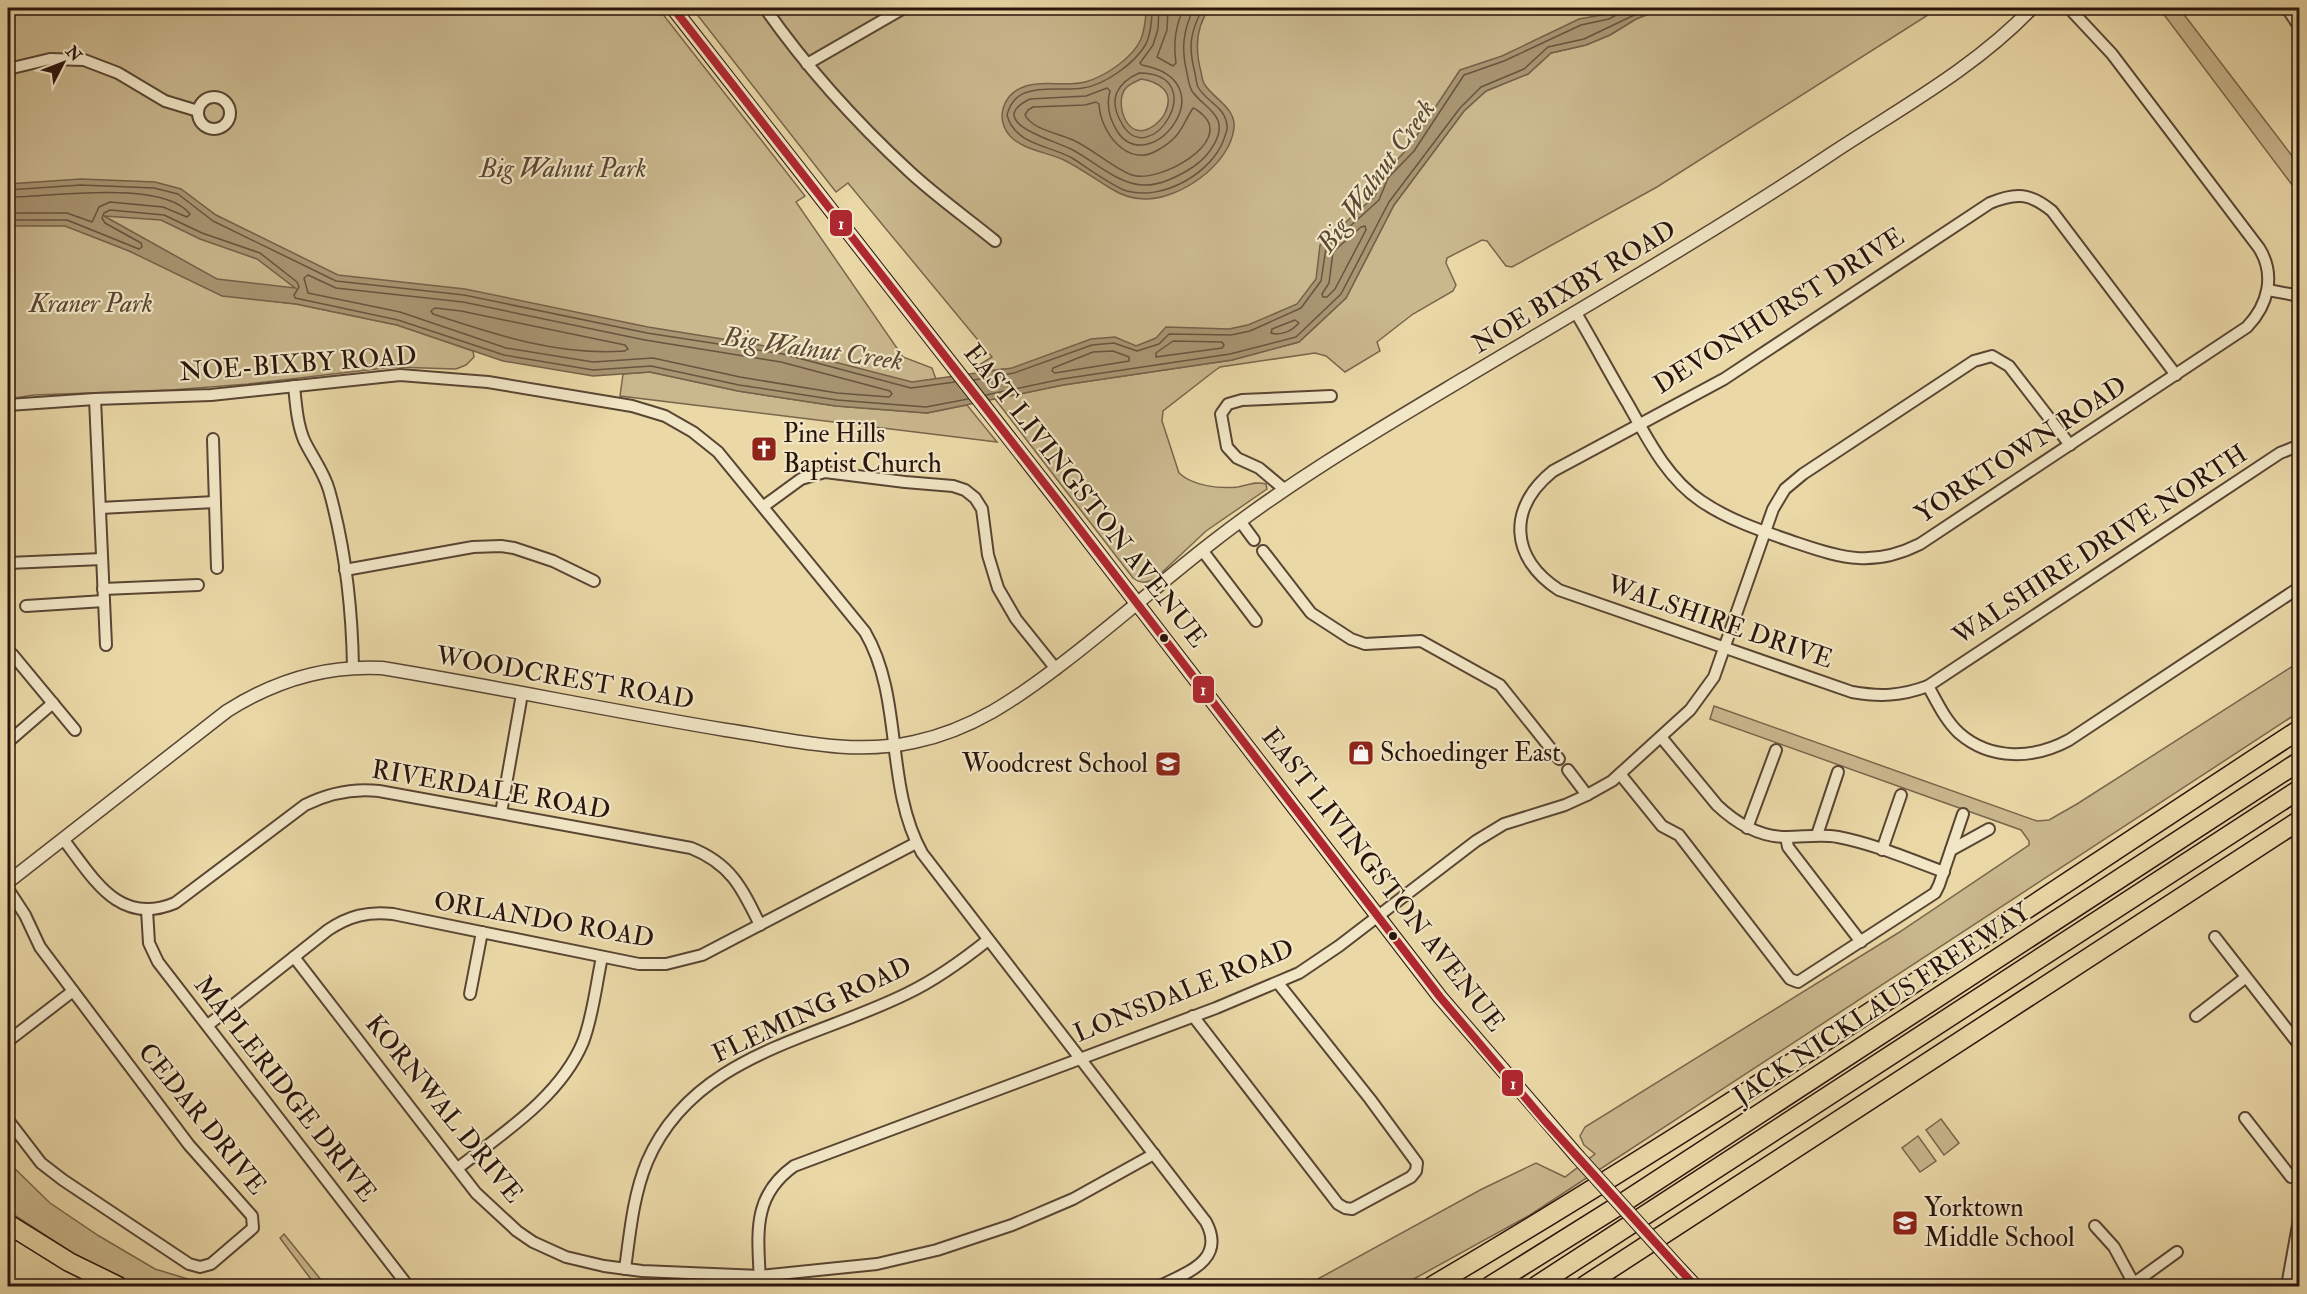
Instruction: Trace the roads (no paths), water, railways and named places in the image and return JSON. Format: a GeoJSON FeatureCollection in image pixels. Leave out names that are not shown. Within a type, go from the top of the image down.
{"type":"FeatureCollection","features":[{"type":"Feature","properties":{"kind":"highway"},"geometry":{"type":"LineString","coordinates":[[1432,1287],[1559,1211],[2300,729]]}},
{"type":"Feature","properties":{"kind":"highway","name":"JACK NICKLAUS FREEWAY"},"geometry":{"type":"LineString","coordinates":[[1490,1287],[1629,1200],[2300,761]]}},
{"type":"Feature","properties":{"kind":"highway","name":"JACK NICKLAUS FREEWAY"},"geometry":{"type":"LineString","coordinates":[[1536,1287],[2300,789]]}},
{"type":"Feature","properties":{"kind":"highway"},"geometry":{"type":"LineString","coordinates":[[1584,1287],[2300,820]]}},
{"type":"Feature","properties":{"kind":"highway"},"geometry":{"type":"LineString","coordinates":[[8,1224],[69,1262],[118,1287]]}},
{"type":"Feature","properties":{"kind":"main road","name":"EAST LIVINGSTON AVENUE"},"geometry":{"type":"LineString","coordinates":[[673,8],[1014,444],[1440,996],[1577,1156],[1695,1287]]}},
{"type":"Feature","properties":{"kind":"street"},"geometry":{"type":"LineString","coordinates":[[765,8],[832,94],[910,172],[995,241]]}},
{"type":"Feature","properties":{"kind":"street"},"geometry":{"type":"LineString","coordinates":[[807,64],[904,8]]}},
{"type":"Feature","properties":{"kind":"street","name":"NOE BIXBY ROAD"},"geometry":{"type":"LineString","coordinates":[[1138,604],[1202,550],[1314,469],[1734,218],[1955,72],[2007,32],[2032,8]]}},
{"type":"Feature","properties":{"kind":"street"},"geometry":{"type":"LineString","coordinates":[[2068,8],[2112,54],[2259,248],[2268,268],[2268,290],[2300,296]]}},
{"type":"Feature","properties":{"kind":"street"},"geometry":{"type":"LineString","coordinates":[[2287,8],[2300,28]]}},
{"type":"Feature","properties":{"kind":"street"},"geometry":{"type":"LineString","coordinates":[[8,69],[50,59],[84,60],[118,73],[165,101],[198,111]]}},
{"type":"Feature","properties":{"kind":"street","name":"DEVONHURST DRIVE"},"geometry":{"type":"LineString","coordinates":[[1522,543],[1521,517],[1525,503],[1541,480],[1553,471],[1724,379],[1990,203],[2006,196],[2024,195],[2040,201],[2052,212],[2176,375]]}},
{"type":"Feature","properties":{"kind":"street","name":"YORKTOWN ROAD"},"geometry":{"type":"LineString","coordinates":[[1576,313],[1660,460],[1688,491],[1718,512],[1823,552],[1851,559],[1887,557],[1920,544],[2247,327],[2259,312],[2268,290]]}},
{"type":"Feature","properties":{"kind":"street","name":"LONSDALE ROAD"},"geometry":{"type":"LineString","coordinates":[[760,1281],[758,1226],[760,1211],[770,1190],[783,1174],[794,1166],[1278,983],[1318,961],[1476,840],[1504,824],[1564,805],[1587,795],[1620,774],[1690,710],[1708,688],[1778,498],[1793,481],[1974,361],[1986,356],[1999,358],[2009,366],[2070,444]]}},
{"type":"Feature","properties":{"kind":"street","name":"NOE-BIXBY ROAD"},"geometry":{"type":"LineString","coordinates":[[8,405],[211,395],[400,375],[488,382],[632,406],[665,416],[693,432],[724,458],[860,626],[874,648],[886,690],[901,800],[916,843],[1206,1222],[1212,1235],[1211,1248],[1199,1265],[1160,1287]]}},
{"type":"Feature","properties":{"kind":"street"},"geometry":{"type":"LineString","coordinates":[[294,386],[298,421],[304,439],[321,469],[329,490],[351,613],[353,667]]}},
{"type":"Feature","properties":{"kind":"street"},"geometry":{"type":"LineString","coordinates":[[1284,489],[1259,468],[1232,453],[1227,447],[1221,419],[1222,410],[1228,404],[1242,400],[1331,396]]}},
{"type":"Feature","properties":{"kind":"street"},"geometry":{"type":"LineString","coordinates":[[95,399],[106,645]]}},
{"type":"Feature","properties":{"kind":"street"},"geometry":{"type":"LineString","coordinates":[[213,439],[217,568]]}},
{"type":"Feature","properties":{"kind":"street","name":"WALSHIRE DRIVE NORTH"},"geometry":{"type":"LineString","coordinates":[[1928,686],[2280,453],[2300,445]]}},
{"type":"Feature","properties":{"kind":"street"},"geometry":{"type":"LineString","coordinates":[[764,506],[801,479],[825,471],[905,483],[953,486],[965,490],[975,498],[982,509],[988,555],[998,588],[1016,619],[1056,669]]}},
{"type":"Feature","properties":{"kind":"street"},"geometry":{"type":"LineString","coordinates":[[100,508],[215,502]]}},
{"type":"Feature","properties":{"kind":"street"},"geometry":{"type":"LineString","coordinates":[[1240,521],[1254,540]]}},
{"type":"Feature","properties":{"kind":"street","name":"WALSHIRE DRIVE"},"geometry":{"type":"LineString","coordinates":[[1522,543],[1534,571],[1559,590],[1723,648],[1852,692],[1890,696],[1910,693],[1928,686]]}},
{"type":"Feature","properties":{"kind":"street"},"geometry":{"type":"LineString","coordinates":[[345,570],[473,547],[501,546],[554,561],[594,581]]}},
{"type":"Feature","properties":{"kind":"street"},"geometry":{"type":"LineString","coordinates":[[1202,550],[1256,621]]}},
{"type":"Feature","properties":{"kind":"street"},"geometry":{"type":"LineString","coordinates":[[1263,551],[1311,613],[1351,639],[1365,644],[1421,641],[1500,685],[1559,759]]}},
{"type":"Feature","properties":{"kind":"street"},"geometry":{"type":"LineString","coordinates":[[8,563],[102,559]]}},
{"type":"Feature","properties":{"kind":"street"},"geometry":{"type":"LineString","coordinates":[[103,589],[198,585]]}},
{"type":"Feature","properties":{"kind":"street"},"geometry":{"type":"LineString","coordinates":[[1928,686],[1944,715],[1968,739],[1996,752],[2034,754],[2069,740],[2300,587]]}},
{"type":"Feature","properties":{"kind":"street"},"geometry":{"type":"LineString","coordinates":[[26,606],[104,601]]}},
{"type":"Feature","properties":{"kind":"street","name":"WOODCREST ROAD"},"geometry":{"type":"LineString","coordinates":[[8,882],[214,720],[240,702],[293,679],[336,669],[382,668],[813,743],[853,747],[894,746],[938,737],[981,720],[1018,698],[1138,604]]}},
{"type":"Feature","properties":{"kind":"street"},"geometry":{"type":"LineString","coordinates":[[8,654],[12,654],[75,730]]}},
{"type":"Feature","properties":{"kind":"street"},"geometry":{"type":"LineString","coordinates":[[501,813],[522,694]]}},
{"type":"Feature","properties":{"kind":"street"},"geometry":{"type":"LineString","coordinates":[[8,742],[53,703]]}},
{"type":"Feature","properties":{"kind":"street"},"geometry":{"type":"LineString","coordinates":[[1661,737],[1718,805],[1747,828],[1786,837],[1817,835],[1846,839],[1882,849],[1944,872]]}},
{"type":"Feature","properties":{"kind":"street"},"geometry":{"type":"LineString","coordinates":[[1747,828],[1776,750]]}},
{"type":"Feature","properties":{"kind":"street"},"geometry":{"type":"LineString","coordinates":[[1568,770],[1587,795]]}},
{"type":"Feature","properties":{"kind":"street"},"geometry":{"type":"LineString","coordinates":[[1817,835],[1838,772]]}},
{"type":"Feature","properties":{"kind":"street"},"geometry":{"type":"LineString","coordinates":[[1620,774],[1662,826],[1679,835],[1790,979],[1798,982],[1938,890],[1963,814]]}},
{"type":"Feature","properties":{"kind":"street","name":"RIVERDALE ROAD"},"geometry":{"type":"LineString","coordinates":[[147,910],[164,908],[175,903],[292,813],[312,801],[348,790],[379,791],[680,845],[718,861],[736,880],[760,925]]}},
{"type":"Feature","properties":{"kind":"street"},"geometry":{"type":"LineString","coordinates":[[1882,849],[1901,795]]}},
{"type":"Feature","properties":{"kind":"street"},"geometry":{"type":"LineString","coordinates":[[1951,850],[1989,829]]}},
{"type":"Feature","properties":{"kind":"street"},"geometry":{"type":"LineString","coordinates":[[1786,837],[1788,847],[1861,942]]}},
{"type":"Feature","properties":{"kind":"street"},"geometry":{"type":"LineString","coordinates":[[63,839],[105,891],[128,907],[147,910]]}},
{"type":"Feature","properties":{"kind":"street","name":"ORLANDO ROAD"},"geometry":{"type":"LineString","coordinates":[[207,1025],[336,925],[347,919],[369,913],[393,914],[639,964],[678,962],[702,955],[916,843]]}},
{"type":"Feature","properties":{"kind":"street","name":"CEDAR DRIVE"},"geometry":{"type":"LineString","coordinates":[[8,889],[25,915],[39,947],[189,1145],[252,1216],[254,1228],[211,1264],[200,1267],[189,1264],[41,1163],[8,1120]]}},
{"type":"Feature","properties":{"kind":"street","name":"MAPLERIDGE DRIVE"},"geometry":{"type":"LineString","coordinates":[[147,910],[149,943],[153,952],[408,1287]]}},
{"type":"Feature","properties":{"kind":"street"},"geometry":{"type":"LineString","coordinates":[[470,994],[482,932]]}},
{"type":"Feature","properties":{"kind":"street"},"geometry":{"type":"LineString","coordinates":[[2215,937],[2300,1046]]}},
{"type":"Feature","properties":{"kind":"street","name":"FLEMING ROAD"},"geometry":{"type":"LineString","coordinates":[[625,1269],[635,1201],[648,1160],[670,1122],[697,1093],[740,1064],[907,994],[946,971],[988,940]]}},
{"type":"Feature","properties":{"kind":"street","name":"KORNWAL DRIVE"},"geometry":{"type":"LineString","coordinates":[[294,957],[476,1193],[493,1210],[533,1242],[576,1259],[625,1269],[760,1281],[877,1264],[938,1250],[1012,1225],[1063,1203],[1154,1154]]}},
{"type":"Feature","properties":{"kind":"street"},"geometry":{"type":"LineString","coordinates":[[458,1168],[532,1110],[572,1063],[586,1032],[602,957]]}},
{"type":"Feature","properties":{"kind":"street"},"geometry":{"type":"LineString","coordinates":[[2196,1016],[2245,978]]}},
{"type":"Feature","properties":{"kind":"street"},"geometry":{"type":"LineString","coordinates":[[1193,1016],[1338,1204],[1348,1209],[1360,1205],[1411,1177],[1416,1171],[1417,1163],[1278,983]]}},
{"type":"Feature","properties":{"kind":"street"},"geometry":{"type":"LineString","coordinates":[[8,1041],[73,991]]}},
{"type":"Feature","properties":{"kind":"street"},"geometry":{"type":"LineString","coordinates":[[2245,1118],[2291,1177],[2300,1179]]}},
{"type":"Feature","properties":{"kind":"street"},"geometry":{"type":"LineString","coordinates":[[2287,1287],[2300,1214]]}},
{"type":"Feature","properties":{"kind":"street"},"geometry":{"type":"LineString","coordinates":[[2095,1226],[2114,1247],[2132,1285],[2177,1252]]}},
{"type":"Feature","properties":{"kind":"water"},"geometry":{"type":"Polygon","coordinates":[[[1146,8],[1210,8],[1201,23],[1198,38],[1197,47],[1202,78],[1209,90],[1232,115],[1234,128],[1223,155],[1201,178],[1172,194],[1144,199],[1122,195],[1064,160],[1028,148],[1015,141],[1005,129],[1002,114],[1007,100],[1018,89],[1033,84],[1085,82],[1117,66],[1132,53],[1141,39],[1146,8]],[[1141,79],[1125,89],[1121,104],[1126,121],[1131,127],[1146,130],[1163,116],[1168,106],[1168,99],[1164,89],[1160,86],[1141,79]]]}},
{"type":"Feature","properties":{"kind":"water"},"geometry":{"type":"Polygon","coordinates":[[[1618,8],[1664,8],[1636,19],[1610,35],[1586,45],[1551,53],[1528,74],[1486,91],[1464,111],[1394,205],[1346,298],[1299,342],[1232,360],[1063,385],[927,413],[836,406],[738,391],[650,372],[593,376],[503,361],[397,325],[296,304],[222,296],[129,251],[65,226],[8,226],[8,184],[81,179],[155,182],[181,189],[216,215],[338,275],[465,289],[648,327],[784,349],[912,382],[1012,368],[1091,339],[1115,337],[1136,346],[1156,338],[1166,327],[1229,329],[1248,325],[1297,304],[1316,279],[1320,245],[1375,196],[1383,175],[1409,147],[1460,70],[1502,56],[1579,19],[1607,14],[1618,8]],[[104,216],[217,279],[295,288],[257,259],[200,239],[161,220],[104,216]]]}},
{"type":"Feature","properties":{"kind":"place","name":"Pine Hills Baptist Church"},"geometry":{"type":"Point","coordinates":[764,449]}},
{"type":"Feature","properties":{"kind":"place","name":"Schoedinger East"},"geometry":{"type":"Point","coordinates":[1361,753]}},
{"type":"Feature","properties":{"kind":"place","name":"Woodcrest School"},"geometry":{"type":"Point","coordinates":[1168,764]}},
{"type":"Feature","properties":{"kind":"place","name":"Yorktown Middle School"},"geometry":{"type":"Point","coordinates":[1905,1223]}},
{"type":"Feature","properties":{"kind":"park label","name":"Big Walnut Park"},"geometry":{"type":"Point","coordinates":[563,169]}},
{"type":"Feature","properties":{"kind":"park label","name":"Kraner Park"},"geometry":{"type":"Point","coordinates":[91,304]}},
{"type":"Feature","properties":{"kind":"water label","name":"Big Walnut Creek"},"geometry":{"type":"Point","coordinates":[1376,176]}},
{"type":"Feature","properties":{"kind":"water label","name":"Big Walnut Creek"},"geometry":{"type":"Point","coordinates":[813,349]}}]}
